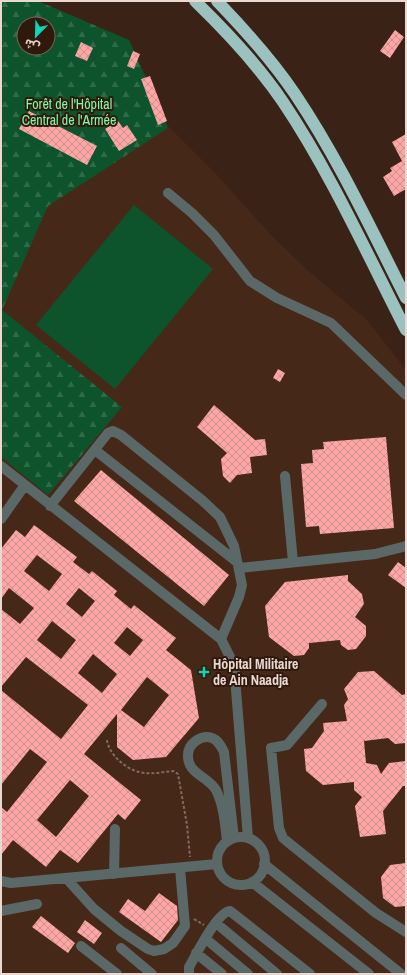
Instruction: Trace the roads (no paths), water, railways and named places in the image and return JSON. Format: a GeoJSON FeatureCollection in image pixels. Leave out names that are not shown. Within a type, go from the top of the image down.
{"type":"FeatureCollection","features":[{"type":"Feature","properties":{"kind":"highway"},"geometry":{"type":"LineString","coordinates":[[195,1],[244,52],[283,102],[315,155],[406,330]]}},
{"type":"Feature","properties":{"kind":"highway"},"geometry":{"type":"LineString","coordinates":[[217,1],[256,43],[295,94],[328,148],[406,298]]}},
{"type":"Feature","properties":{"kind":"lane"},"geometry":{"type":"LineString","coordinates":[[168,193],[192,213],[214,235],[250,281],[277,298],[331,323],[406,395]]}},
{"type":"Feature","properties":{"kind":"lane"},"geometry":{"type":"LineString","coordinates":[[50,506],[108,433],[112,431],[132,444],[204,501],[220,517],[234,546],[242,585],[239,597],[221,639]]}},
{"type":"Feature","properties":{"kind":"lane"},"geometry":{"type":"LineString","coordinates":[[95,450],[238,565],[293,562],[375,554],[406,546]]}},
{"type":"Feature","properties":{"kind":"lane"},"geometry":{"type":"LineString","coordinates":[[1,466],[221,639],[234,665],[248,838]]}},
{"type":"Feature","properties":{"kind":"lane"},"geometry":{"type":"LineString","coordinates":[[285,476],[293,562]]}},
{"type":"Feature","properties":{"kind":"lane"},"geometry":{"type":"LineString","coordinates":[[1,518],[25,485]]}},
{"type":"Feature","properties":{"kind":"lane"},"geometry":{"type":"LineString","coordinates":[[322,704],[287,745],[271,748],[279,828],[283,838],[289,843],[376,913],[406,932]]}},
{"type":"Feature","properties":{"kind":"lane"},"geometry":{"type":"LineString","coordinates":[[231,839],[215,788],[192,769],[188,762],[190,746],[198,739],[205,737],[213,738],[220,744],[224,752],[231,839],[218,854],[217,864],[223,876],[229,881],[244,884],[252,882],[262,872],[264,864],[262,850],[257,843],[248,838],[231,839]]}},
{"type":"Feature","properties":{"kind":"lane"},"geometry":{"type":"LineString","coordinates":[[215,788],[224,784],[227,778]]}},
{"type":"Feature","properties":{"kind":"lane"},"geometry":{"type":"LineString","coordinates":[[114,874],[115,829]]}},
{"type":"Feature","properties":{"kind":"lane"},"geometry":{"type":"LineString","coordinates":[[1,888],[6,882],[114,874],[217,864]]}},
{"type":"Feature","properties":{"kind":"lane"},"geometry":{"type":"LineString","coordinates":[[264,864],[401,974]]}},
{"type":"Feature","properties":{"kind":"lane"},"geometry":{"type":"LineString","coordinates":[[66,878],[94,909],[121,931],[148,949],[154,951],[164,949],[173,943],[185,926],[180,868]]}},
{"type":"Feature","properties":{"kind":"lane"},"geometry":{"type":"LineString","coordinates":[[252,882],[369,974]]}},
{"type":"Feature","properties":{"kind":"lane"},"geometry":{"type":"LineString","coordinates":[[1,911],[37,904]]}},
{"type":"Feature","properties":{"kind":"lane"},"geometry":{"type":"LineString","coordinates":[[189,974],[189,966],[214,926],[223,913],[232,911],[310,974]]}},
{"type":"Feature","properties":{"kind":"lane"},"geometry":{"type":"LineString","coordinates":[[214,926],[277,974]]}},
{"type":"Feature","properties":{"kind":"lane"},"geometry":{"type":"LineString","coordinates":[[206,939],[248,974]]}},
{"type":"Feature","properties":{"kind":"lane"},"geometry":{"type":"LineString","coordinates":[[80,946],[117,974]]}},
{"type":"Feature","properties":{"kind":"lane"},"geometry":{"type":"LineString","coordinates":[[121,948],[152,974]]}},
{"type":"Feature","properties":{"kind":"lane"},"geometry":{"type":"LineString","coordinates":[[196,953],[222,974]]}},
{"type":"Feature","properties":{"kind":"place","name":"Hôpital Militaire de Ain Naadja"},"geometry":{"type":"Point","coordinates":[204,672]}},
{"type":"Feature","properties":{"kind":"park label","name":"Forêt de l'Hôpital Central de l'Armée"},"geometry":{"type":"Point","coordinates":[69,112]}}]}
